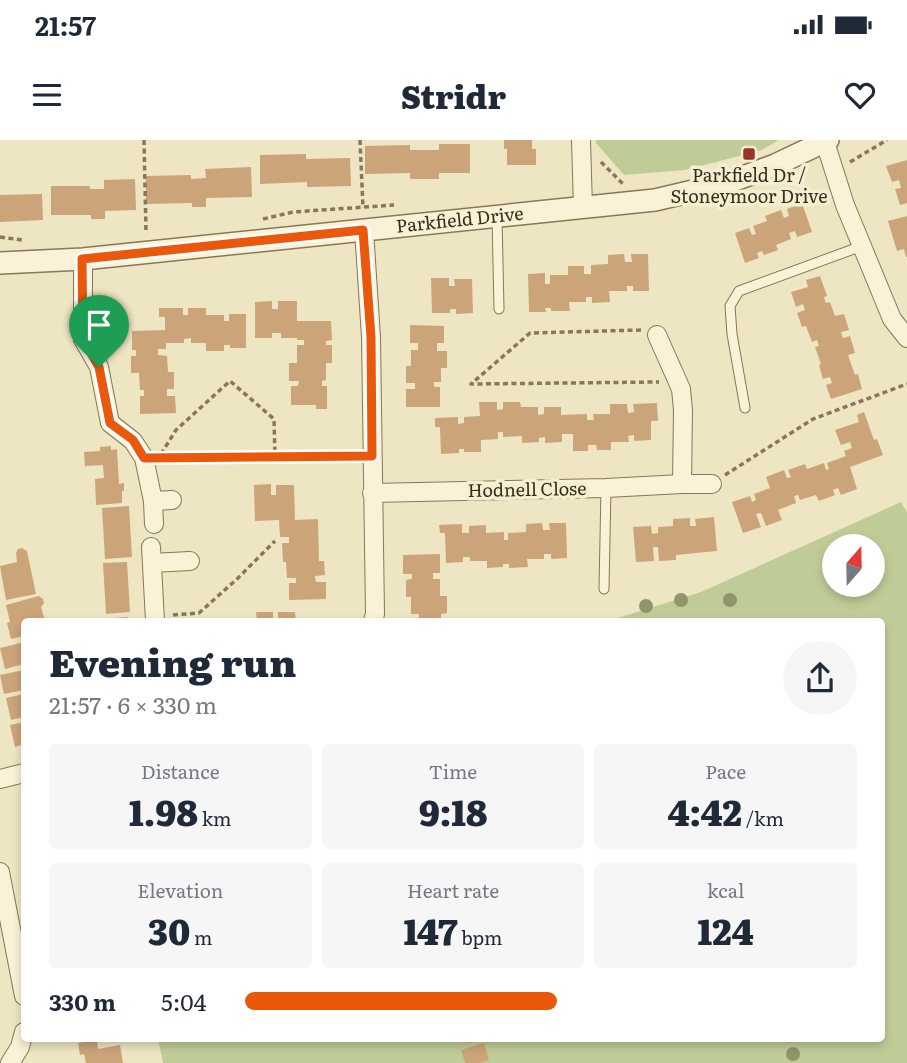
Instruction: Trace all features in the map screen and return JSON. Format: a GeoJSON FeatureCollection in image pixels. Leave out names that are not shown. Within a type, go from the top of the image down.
{"type":"FeatureCollection","features":[{"type":"Feature","properties":{"kind":"street","name":"Parkfield Drive"},"geometry":{"type":"LineString","coordinates":[[0,263],[82,259],[655,200],[727,183],[827,141]]}},
{"type":"Feature","properties":{"kind":"street"},"geometry":{"type":"LineString","coordinates":[[827,141],[845,205],[892,319],[907,338]]}},
{"type":"Feature","properties":{"kind":"street"},"geometry":{"type":"LineString","coordinates":[[582,142],[583,208]]}},
{"type":"Feature","properties":{"kind":"street"},"geometry":{"type":"LineString","coordinates":[[363,230],[371,337],[374,618]]}},
{"type":"Feature","properties":{"kind":"street"},"geometry":{"type":"LineString","coordinates":[[82,259],[83,339],[99,367],[110,423],[151,458],[154,524]]}},
{"type":"Feature","properties":{"kind":"street"},"geometry":{"type":"LineString","coordinates":[[657,335],[681,389],[682,484]]}},
{"type":"Feature","properties":{"kind":"street","name":"Hodnell Close"},"geometry":{"type":"LineString","coordinates":[[372,493],[712,484]]}},
{"type":"Feature","properties":{"kind":"street"},"geometry":{"type":"LineString","coordinates":[[153,501],[173,500]]}},
{"type":"Feature","properties":{"kind":"street"},"geometry":{"type":"LineString","coordinates":[[155,618],[152,555],[190,561]]}},
{"type":"Feature","properties":{"kind":"street"},"geometry":{"type":"LineString","coordinates":[[0,779],[21,774]]}},
{"type":"Feature","properties":{"kind":"street"},"geometry":{"type":"LineString","coordinates":[[0,872],[21,980]]}},
{"type":"Feature","properties":{"kind":"street"},"geometry":{"type":"LineString","coordinates":[[10,1063],[21,1042]]}},
{"type":"Feature","properties":{"kind":"lane"},"geometry":{"type":"LineString","coordinates":[[496,217],[499,309]]}},
{"type":"Feature","properties":{"kind":"lane"},"geometry":{"type":"LineString","coordinates":[[745,408],[730,306],[739,291],[862,246]]}},
{"type":"Feature","properties":{"kind":"lane"},"geometry":{"type":"LineString","coordinates":[[604,589],[606,488]]}},
{"type":"Feature","properties":{"kind":"path"},"geometry":{"type":"LineString","coordinates":[[144,140],[146,234]]}},
{"type":"Feature","properties":{"kind":"path"},"geometry":{"type":"LineString","coordinates":[[360,140],[363,230]]}},
{"type":"Feature","properties":{"kind":"path"},"geometry":{"type":"LineString","coordinates":[[834,171],[887,140]]}},
{"type":"Feature","properties":{"kind":"path"},"geometry":{"type":"LineString","coordinates":[[582,142],[623,184]]}},
{"type":"Feature","properties":{"kind":"path"},"geometry":{"type":"LineString","coordinates":[[657,335],[643,330],[530,333],[471,384],[678,382]]}},
{"type":"Feature","properties":{"kind":"path"},"geometry":{"type":"LineString","coordinates":[[151,458],[176,430],[230,381],[274,419],[275,457]]}},
{"type":"Feature","properties":{"kind":"path"},"geometry":{"type":"LineString","coordinates":[[712,484],[813,419],[907,384]]}},
{"type":"Feature","properties":{"kind":"path"},"geometry":{"type":"LineString","coordinates":[[151,458],[372,456]]}},
{"type":"Feature","properties":{"kind":"path"},"geometry":{"type":"LineString","coordinates":[[162,618],[199,613],[275,541]]}},
{"type":"Feature","properties":{"kind":"green space"},"geometry":{"type":"Polygon","coordinates":[[[596,140],[779,140],[762,150],[685,170],[624,175],[596,140]]]}},
{"type":"Feature","properties":{"kind":"green space"},"geometry":{"type":"Polygon","coordinates":[[[901,502],[907,512],[907,1063],[163,1063],[159,1042],[885,1042],[885,618],[618,618],[701,592],[822,538],[822,597],[886,597],[886,534],[830,534],[901,502]]]}},
{"type":"Feature","properties":{"kind":"building"},"geometry":{"type":"Polygon","coordinates":[[[504,140],[532,140],[532,149],[536,149],[536,165],[507,165],[504,140]]]}},
{"type":"Feature","properties":{"kind":"building"},"geometry":{"type":"Polygon","coordinates":[[[439,144],[470,144],[470,173],[439,173],[439,179],[410,179],[410,173],[365,174],[365,146],[410,145],[410,150],[439,150],[439,144]]]}},
{"type":"Feature","properties":{"kind":"building"},"geometry":{"type":"Polygon","coordinates":[[[306,154],[306,159],[350,158],[351,186],[307,187],[307,182],[260,184],[260,155],[306,154]]]}},
{"type":"Feature","properties":{"kind":"building"},"geometry":{"type":"Polygon","coordinates":[[[907,160],[907,203],[900,205],[895,189],[901,188],[899,180],[892,182],[886,166],[907,160]]]}},
{"type":"Feature","properties":{"kind":"building"},"geometry":{"type":"Polygon","coordinates":[[[251,167],[252,197],[206,198],[206,207],[192,207],[192,203],[146,204],[146,176],[191,175],[191,179],[206,178],[205,169],[251,167]]]}},
{"type":"Feature","properties":{"kind":"building"},"geometry":{"type":"Polygon","coordinates":[[[135,179],[136,210],[105,211],[105,219],[91,219],[91,215],[51,215],[51,186],[90,186],[90,189],[104,189],[104,180],[135,179]]]}},
{"type":"Feature","properties":{"kind":"building"},"geometry":{"type":"Polygon","coordinates":[[[42,194],[43,220],[0,222],[0,195],[42,194]]]}},
{"type":"Feature","properties":{"kind":"building"},"geometry":{"type":"Polygon","coordinates":[[[802,203],[812,232],[797,237],[795,231],[789,233],[791,239],[776,245],[778,250],[764,255],[762,251],[757,253],[759,258],[745,263],[735,233],[749,228],[752,235],[756,234],[753,226],[767,221],[765,216],[781,210],[784,218],[789,216],[787,209],[802,203]]]}},
{"type":"Feature","properties":{"kind":"building"},"geometry":{"type":"Polygon","coordinates":[[[907,216],[906,257],[904,249],[897,251],[888,221],[907,216]]]}},
{"type":"Feature","properties":{"kind":"building"},"geometry":{"type":"Polygon","coordinates":[[[624,254],[625,262],[632,262],[631,254],[648,254],[649,291],[633,291],[633,286],[627,286],[627,291],[609,291],[610,302],[592,303],[592,297],[586,297],[586,302],[569,302],[570,311],[551,311],[551,308],[545,308],[546,312],[529,312],[528,274],[545,273],[545,284],[550,284],[550,275],[568,275],[568,266],[584,266],[584,274],[591,274],[591,265],[608,264],[608,255],[624,254]]]}},
{"type":"Feature","properties":{"kind":"building"},"geometry":{"type":"Polygon","coordinates":[[[820,276],[827,296],[824,297],[826,303],[830,302],[835,316],[844,314],[849,330],[841,332],[843,338],[850,336],[855,353],[848,355],[862,389],[831,399],[826,385],[832,383],[830,377],[823,379],[815,347],[819,346],[817,340],[812,342],[806,326],[802,327],[797,313],[805,310],[803,304],[796,307],[791,292],[808,287],[806,280],[820,276]]]}},
{"type":"Feature","properties":{"kind":"building"},"geometry":{"type":"Polygon","coordinates":[[[431,278],[449,278],[449,286],[455,286],[454,279],[472,279],[473,313],[456,314],[456,309],[450,309],[450,313],[432,313],[431,278]]]}},
{"type":"Feature","properties":{"kind":"building"},"geometry":{"type":"Polygon","coordinates":[[[272,301],[272,309],[278,309],[278,301],[297,301],[297,321],[331,321],[332,340],[326,341],[326,345],[332,345],[332,363],[326,363],[326,380],[322,381],[322,386],[327,386],[327,409],[316,409],[316,405],[291,405],[291,386],[298,386],[299,381],[289,381],[289,363],[297,363],[297,345],[304,345],[304,340],[281,338],[281,333],[272,333],[272,338],[255,338],[255,302],[272,301]]]}},
{"type":"Feature","properties":{"kind":"building"},"geometry":{"type":"Polygon","coordinates":[[[159,308],[183,308],[183,315],[188,315],[188,308],[206,308],[206,315],[224,315],[224,321],[229,321],[229,314],[246,314],[246,348],[230,348],[230,345],[224,345],[224,351],[206,351],[206,343],[191,343],[191,338],[184,339],[184,343],[166,343],[166,349],[158,349],[158,355],[167,356],[168,372],[174,372],[174,389],[167,389],[167,396],[175,396],[176,413],[140,414],[140,396],[144,396],[144,390],[140,390],[139,373],[131,373],[131,356],[136,356],[136,350],[132,350],[132,331],[165,330],[165,317],[159,317],[159,308]]]}},
{"type":"Feature","properties":{"kind":"building"},"geometry":{"type":"Polygon","coordinates":[[[410,325],[444,326],[444,343],[437,343],[437,351],[447,351],[447,368],[441,368],[441,382],[434,382],[434,387],[440,387],[440,407],[406,407],[406,389],[415,389],[415,383],[406,383],[406,366],[411,366],[411,350],[418,350],[418,343],[410,343],[410,325]]]}},
{"type":"Feature","properties":{"kind":"building"},"geometry":{"type":"Polygon","coordinates":[[[479,402],[497,402],[497,410],[503,409],[503,402],[520,402],[521,407],[538,407],[538,415],[544,414],[544,407],[561,407],[561,415],[587,414],[587,420],[594,420],[593,414],[610,414],[610,404],[627,404],[628,413],[634,412],[633,404],[657,403],[658,421],[651,421],[651,440],[634,441],[634,435],[628,436],[629,442],[611,442],[611,450],[597,450],[596,445],[588,445],[588,451],[573,451],[573,434],[562,434],[562,442],[545,443],[545,437],[539,438],[539,442],[522,443],[522,436],[503,437],[503,432],[498,432],[498,439],[481,440],[481,452],[464,452],[464,449],[459,449],[459,453],[441,454],[440,427],[435,427],[435,418],[458,417],[458,424],[464,423],[464,417],[480,416],[479,402]]]}},
{"type":"Feature","properties":{"kind":"building"},"geometry":{"type":"Polygon","coordinates":[[[864,412],[874,440],[877,439],[883,455],[850,467],[857,489],[841,495],[838,488],[833,490],[835,495],[819,501],[816,495],[800,500],[798,495],[794,496],[796,503],[778,510],[782,520],[766,526],[761,513],[756,514],[761,527],[743,533],[732,502],[750,496],[752,502],[756,500],[754,494],[770,488],[766,477],[784,470],[787,478],[791,477],[788,470],[805,464],[807,469],[824,463],[826,470],[829,469],[827,463],[846,456],[844,451],[852,448],[850,442],[841,445],[835,430],[859,422],[857,415],[864,412]]]}},
{"type":"Feature","properties":{"kind":"building"},"geometry":{"type":"Polygon","coordinates":[[[111,446],[111,450],[117,449],[119,484],[124,483],[122,503],[96,505],[95,479],[104,478],[103,465],[85,466],[84,452],[100,451],[100,447],[111,446]]]}},
{"type":"Feature","properties":{"kind":"building"},"geometry":{"type":"Polygon","coordinates":[[[271,484],[271,495],[276,495],[276,485],[294,485],[295,520],[318,519],[319,561],[324,561],[325,575],[315,576],[316,582],[326,582],[326,599],[289,600],[289,583],[296,583],[296,578],[287,578],[282,543],[289,543],[289,537],[280,537],[279,520],[255,521],[254,485],[271,484]]]}},
{"type":"Feature","properties":{"kind":"building"},"geometry":{"type":"Polygon","coordinates":[[[129,506],[132,557],[105,559],[102,508],[129,506]]]}},
{"type":"Feature","properties":{"kind":"building"},"geometry":{"type":"Polygon","coordinates":[[[714,517],[717,551],[676,555],[676,560],[659,561],[658,547],[653,547],[654,561],[636,562],[633,527],[651,526],[652,534],[658,533],[658,527],[673,526],[673,519],[690,518],[690,526],[696,526],[695,519],[714,517]]]}},
{"type":"Feature","properties":{"kind":"building"},"geometry":{"type":"Polygon","coordinates":[[[542,523],[543,530],[550,530],[549,523],[566,523],[567,558],[551,559],[551,554],[544,554],[544,559],[527,559],[528,567],[509,568],[509,564],[503,564],[503,567],[487,568],[487,561],[470,561],[470,557],[463,557],[463,562],[446,563],[445,533],[440,533],[439,525],[462,524],[462,533],[469,533],[469,526],[486,525],[486,533],[504,532],[504,540],[508,540],[508,533],[526,532],[526,524],[542,523]]]}},
{"type":"Feature","properties":{"kind":"building"},"geometry":{"type":"Polygon","coordinates":[[[22,548],[27,551],[36,594],[6,600],[0,566],[17,562],[16,553],[22,548]]]}},
{"type":"Feature","properties":{"kind":"building"},"geometry":{"type":"Polygon","coordinates":[[[440,554],[440,573],[433,573],[433,579],[440,579],[440,596],[447,596],[447,613],[441,614],[441,618],[419,618],[419,614],[411,614],[411,597],[406,597],[406,580],[412,579],[412,574],[403,574],[403,555],[440,554]]]}},
{"type":"Feature","properties":{"kind":"building"},"geometry":{"type":"Polygon","coordinates":[[[127,562],[130,612],[106,614],[103,563],[127,562]]]}},
{"type":"Feature","properties":{"kind":"building"},"geometry":{"type":"Polygon","coordinates":[[[39,596],[44,603],[41,607],[44,618],[21,618],[21,637],[11,639],[6,605],[39,596]]]}},
{"type":"Feature","properties":{"kind":"building"},"geometry":{"type":"Polygon","coordinates":[[[256,612],[273,612],[273,618],[257,618],[256,612]]]}},
{"type":"Feature","properties":{"kind":"building"},"geometry":{"type":"Polygon","coordinates":[[[278,612],[295,612],[296,618],[278,618],[278,612]]]}},
{"type":"Feature","properties":{"kind":"building"},"geometry":{"type":"Polygon","coordinates":[[[21,643],[21,665],[5,669],[0,648],[21,643]]]}},
{"type":"Feature","properties":{"kind":"building"},"geometry":{"type":"Polygon","coordinates":[[[21,671],[21,691],[4,694],[0,675],[21,671]]]}},
{"type":"Feature","properties":{"kind":"building"},"geometry":{"type":"Polygon","coordinates":[[[21,695],[21,718],[11,720],[6,698],[21,695]]]}},
{"type":"Feature","properties":{"kind":"building"},"geometry":{"type":"Polygon","coordinates":[[[21,723],[21,745],[15,747],[10,725],[21,723]]]}},
{"type":"Feature","properties":{"kind":"building"},"geometry":{"type":"Polygon","coordinates":[[[97,1042],[98,1049],[120,1045],[123,1063],[86,1063],[84,1054],[80,1055],[78,1043],[97,1042]]]}},
{"type":"Feature","properties":{"kind":"building"},"geometry":{"type":"Polygon","coordinates":[[[484,1043],[489,1060],[465,1063],[461,1050],[484,1043]]]}},
{"type":"Feature","properties":{"kind":"place","name":"Parkfield Dr / Stoneymoor Drive"},"geometry":{"type":"Point","coordinates":[749,154]}},
{"type":"Feature","properties":{"kind":"route"},"geometry":{"type":"LineString","coordinates":[[363,230],[371,337],[372,456],[144,458],[133,440],[110,423],[99,367],[83,339],[82,259],[363,230]]}}]}
